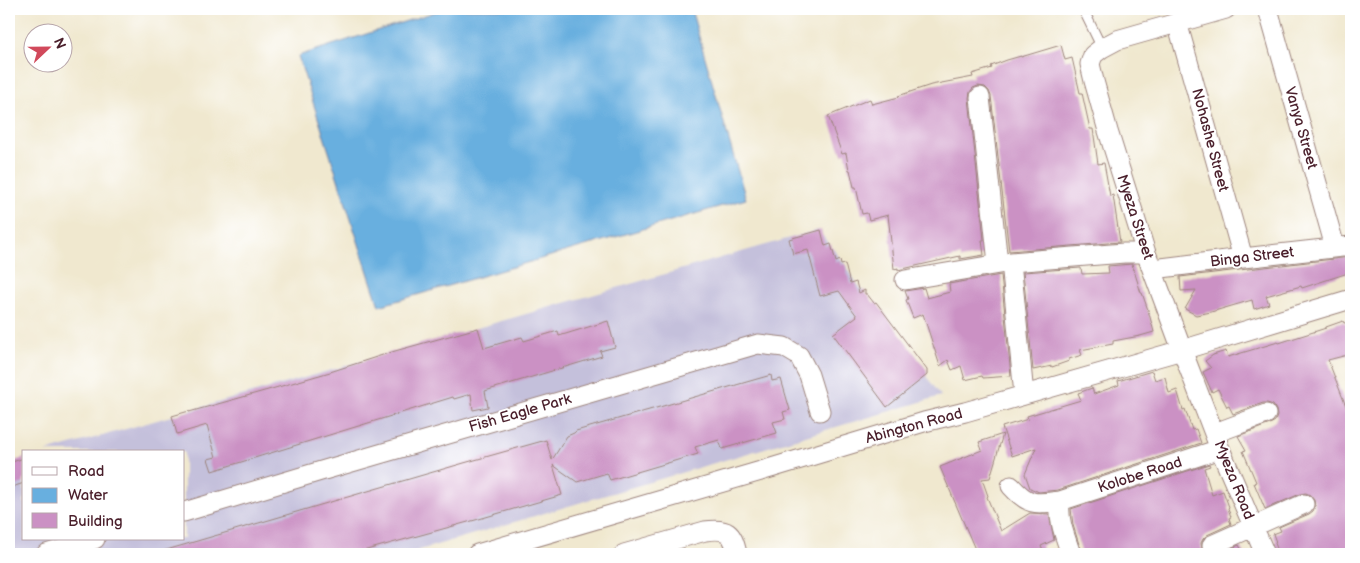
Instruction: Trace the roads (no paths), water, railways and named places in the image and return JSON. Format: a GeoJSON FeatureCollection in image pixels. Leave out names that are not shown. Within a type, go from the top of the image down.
{"type":"FeatureCollection","features":[{"type":"Feature","properties":{"kind":"street"},"geometry":{"type":"LineString","coordinates":[[1102,48],[1117,40],[1226,9]]}},
{"type":"Feature","properties":{"kind":"street","name":"Vanya Street"},"geometry":{"type":"LineString","coordinates":[[1268,9],[1343,246]]}},
{"type":"Feature","properties":{"kind":"street","name":"Nohashe Street"},"geometry":{"type":"LineString","coordinates":[[1177,22],[1243,258]]}},
{"type":"Feature","properties":{"kind":"street","name":"Myeza Street"},"geometry":{"type":"LineString","coordinates":[[1102,48],[1093,55],[1090,64],[1094,81],[1150,261],[1182,350]]}},
{"type":"Feature","properties":{"kind":"street"},"geometry":{"type":"LineString","coordinates":[[980,97],[1024,395]]}},
{"type":"Feature","properties":{"kind":"street","name":"Binga Street"},"geometry":{"type":"LineString","coordinates":[[905,280],[1005,262],[1124,253],[1150,261],[1243,258],[1343,246]]}},
{"type":"Feature","properties":{"kind":"street","name":"Abington Road"},"geometry":{"type":"LineString","coordinates":[[477,554],[914,424],[1182,350],[1351,299]]}},
{"type":"Feature","properties":{"kind":"street","name":"Fish Eagle Park"},"geometry":{"type":"LineString","coordinates":[[185,512],[349,462],[758,344],[784,348],[799,356],[809,375],[820,411]]}},
{"type":"Feature","properties":{"kind":"street","name":"Myeza Road"},"geometry":{"type":"LineString","coordinates":[[1182,350],[1217,441],[1265,554]]}},
{"type":"Feature","properties":{"kind":"street","name":"Myeza Road"},"geometry":{"type":"LineString","coordinates":[[1217,441],[1266,414]]}},
{"type":"Feature","properties":{"kind":"street","name":"Kolobe Road"},"geometry":{"type":"LineString","coordinates":[[1011,486],[1029,502],[1036,504],[1060,501],[1217,441]]}},
{"type":"Feature","properties":{"kind":"street"},"geometry":{"type":"LineString","coordinates":[[1060,501],[1060,522],[1072,554]]}},
{"type":"Feature","properties":{"kind":"street","name":"Myeza Road"},"geometry":{"type":"LineString","coordinates":[[1212,545],[1304,504]]}},
{"type":"Feature","properties":{"kind":"street"},"geometry":{"type":"LineString","coordinates":[[624,554],[718,530],[726,532],[731,536],[736,545],[737,554]]}},
{"type":"Feature","properties":{"kind":"street"},"geometry":{"type":"LineString","coordinates":[[46,554],[92,540]]}},
{"type":"Feature","properties":{"kind":"lane"},"geometry":{"type":"LineString","coordinates":[[1083,9],[1102,48]]}},
{"type":"Feature","properties":{"kind":"water"},"geometry":{"type":"Polygon","coordinates":[[[444,9],[691,9],[746,199],[379,306],[298,56],[444,9]]]}}]}
